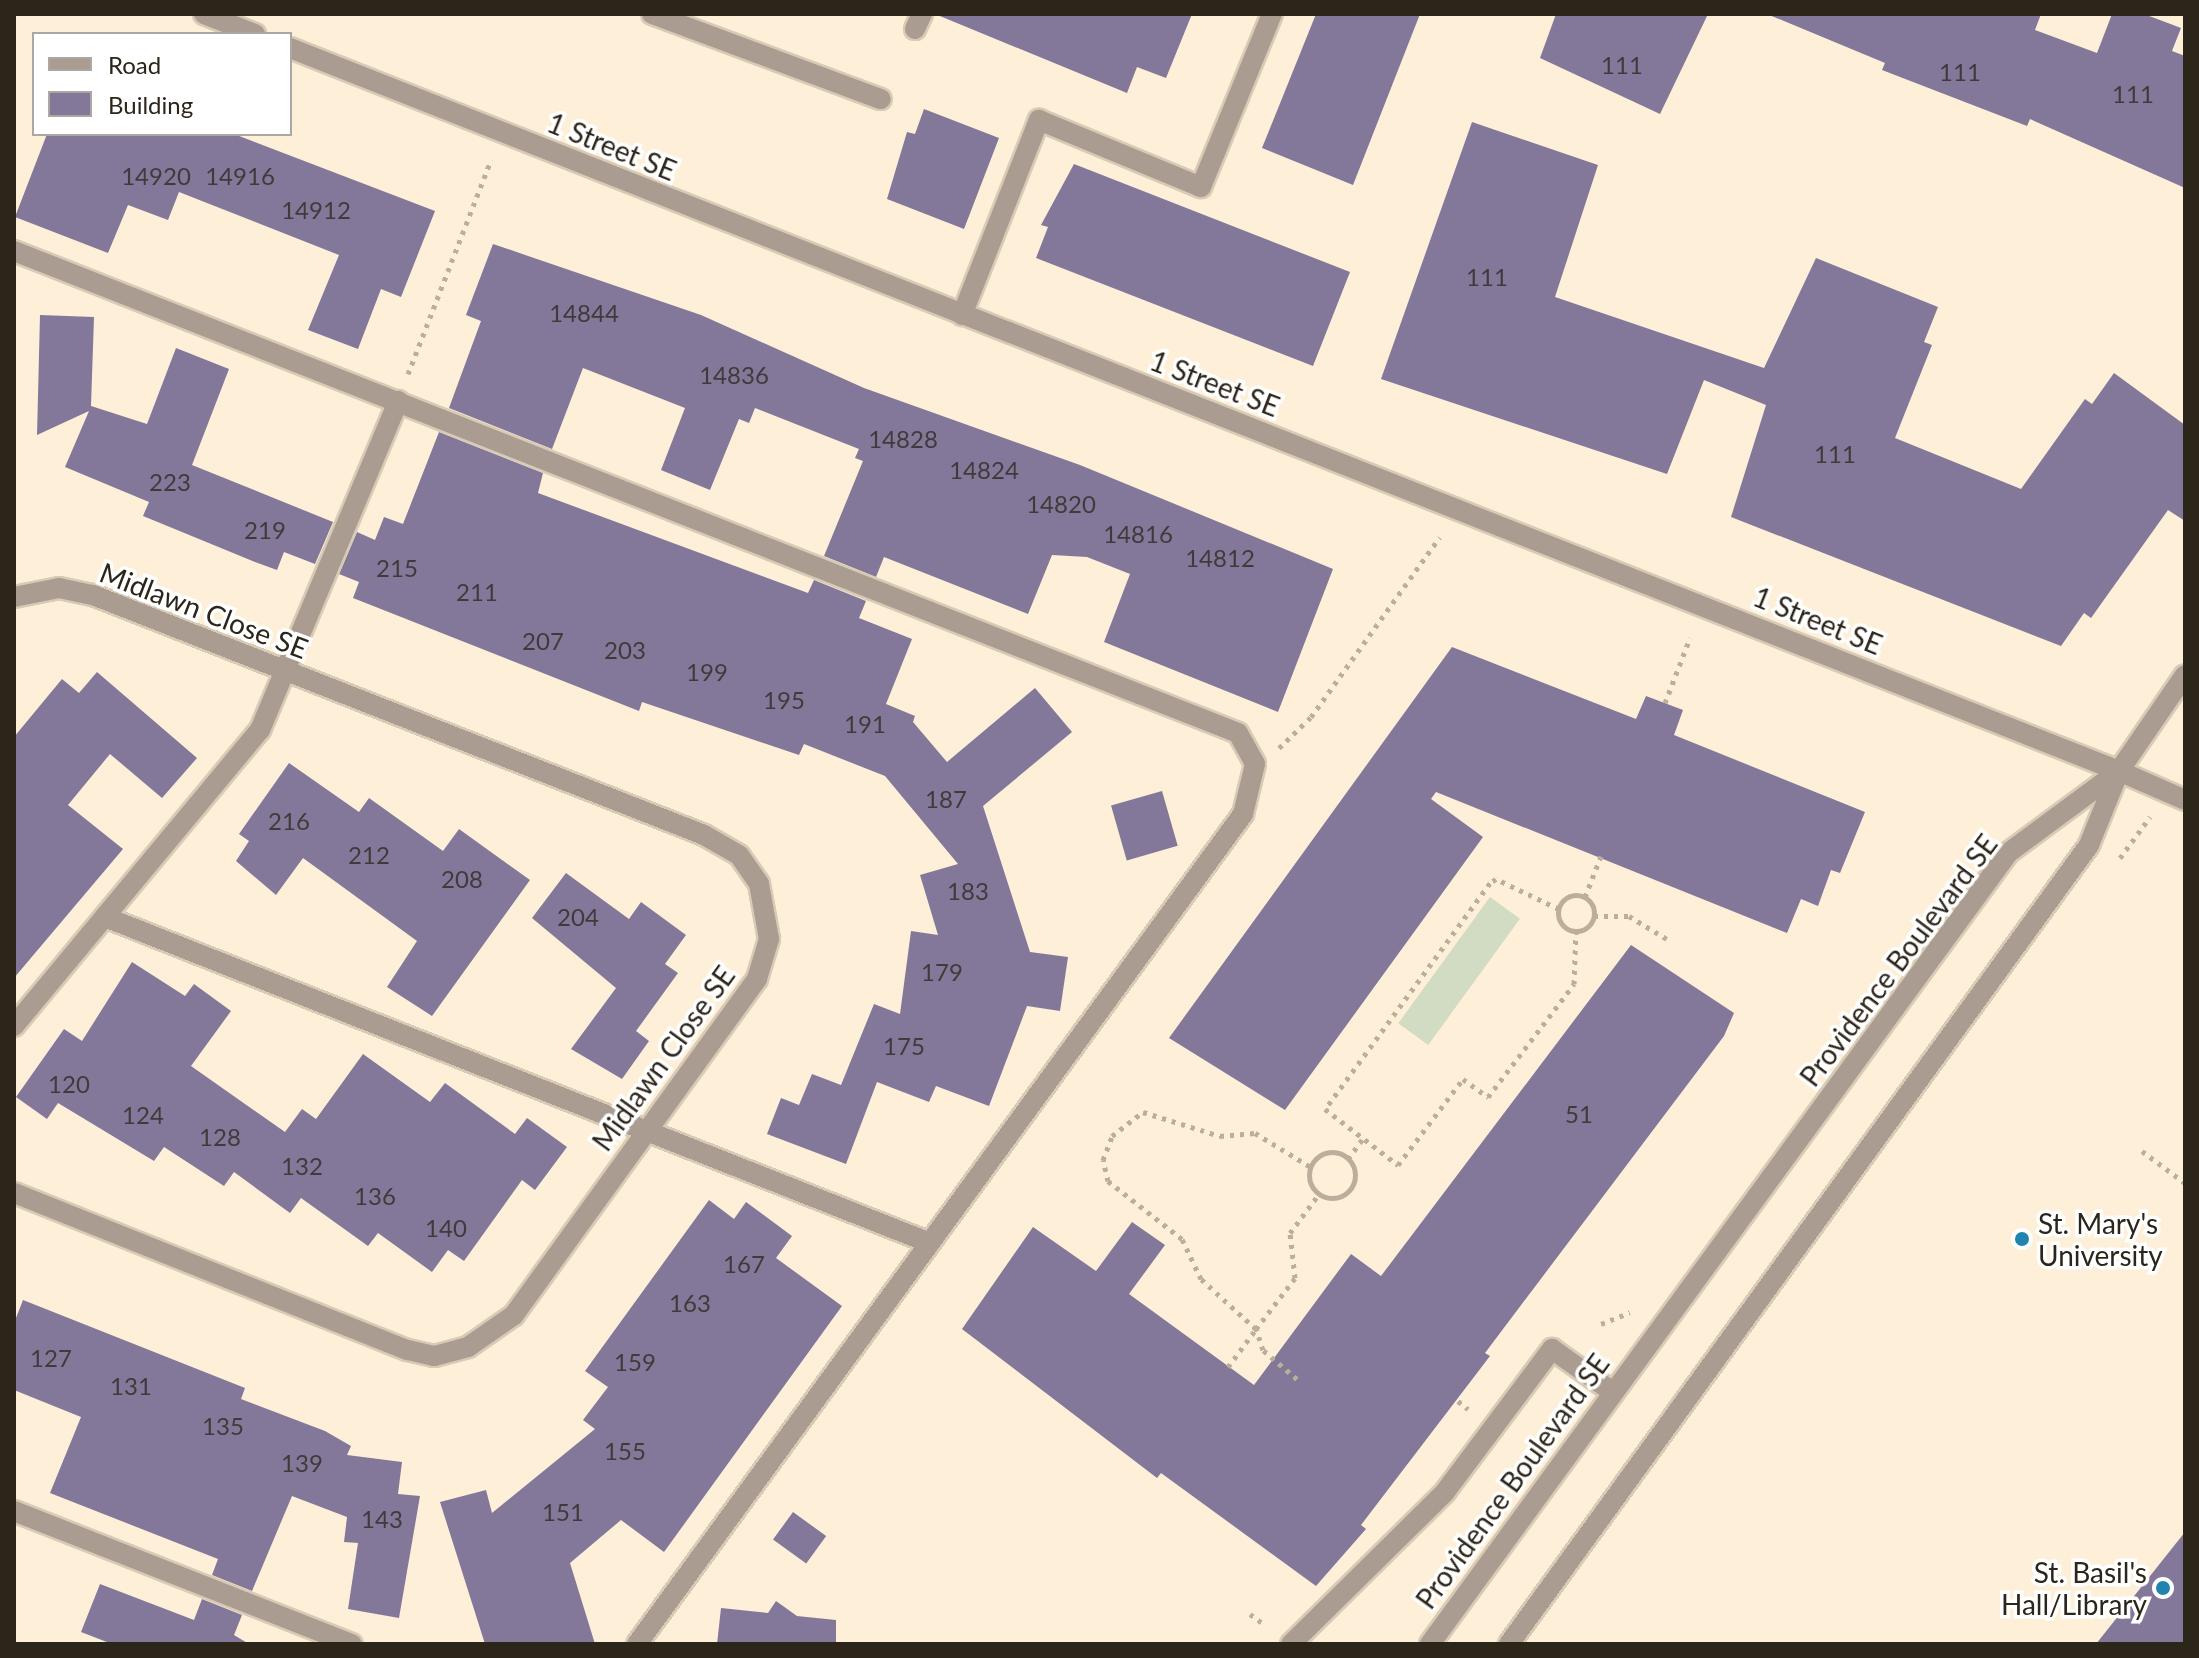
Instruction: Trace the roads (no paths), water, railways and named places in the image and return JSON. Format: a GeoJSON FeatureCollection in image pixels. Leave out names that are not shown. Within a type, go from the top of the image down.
{"type":"FeatureCollection","features":[{"type":"Feature","properties":{"kind":"street"},"geometry":{"type":"LineString","coordinates":[[204,14],[250,32]]}},
{"type":"Feature","properties":{"kind":"street"},"geometry":{"type":"LineString","coordinates":[[652,14],[881,99]]}},
{"type":"Feature","properties":{"kind":"street"},"geometry":{"type":"LineString","coordinates":[[962,315],[1039,120],[1201,187],[1272,14]]}},
{"type":"Feature","properties":{"kind":"street","name":"1 Street SE"},"geometry":{"type":"LineString","coordinates":[[292,49],[2119,771],[2185,800]]}},
{"type":"Feature","properties":{"kind":"street"},"geometry":{"type":"LineString","coordinates":[[14,251],[1238,733],[1255,764],[1243,814],[637,1644]]}},
{"type":"Feature","properties":{"kind":"street"},"geometry":{"type":"LineString","coordinates":[[14,1026],[260,730],[289,673],[398,401]]}},
{"type":"Feature","properties":{"kind":"street","name":"Midlawn Close SE"},"geometry":{"type":"LineString","coordinates":[[14,597],[59,588],[93,595],[704,835],[739,855],[768,912],[757,979],[514,1315],[468,1347],[434,1356],[14,1193]]}},
{"type":"Feature","properties":{"kind":"street"},"geometry":{"type":"LineString","coordinates":[[1509,1644],[2089,845],[2119,771],[2185,675]]}},
{"type":"Feature","properties":{"kind":"street","name":"Providence Boulevard SE"},"geometry":{"type":"LineString","coordinates":[[1430,1644],[1611,1391],[2008,853],[2119,771]]}},
{"type":"Feature","properties":{"kind":"street"},"geometry":{"type":"LineString","coordinates":[[105,917],[930,1243]]}},
{"type":"Feature","properties":{"kind":"street"},"geometry":{"type":"LineString","coordinates":[[1291,1644],[1445,1492],[1552,1349],[1611,1391]]}},
{"type":"Feature","properties":{"kind":"street"},"geometry":{"type":"LineString","coordinates":[[14,1511],[352,1644]]}},
{"type":"Feature","properties":{"kind":"place","name":"St. Mary's University"},"geometry":{"type":"Point","coordinates":[2022,1239]}},
{"type":"Feature","properties":{"kind":"place","name":"St. Basil's Hall/Library"},"geometry":{"type":"Point","coordinates":[2163,1588]}}]}
